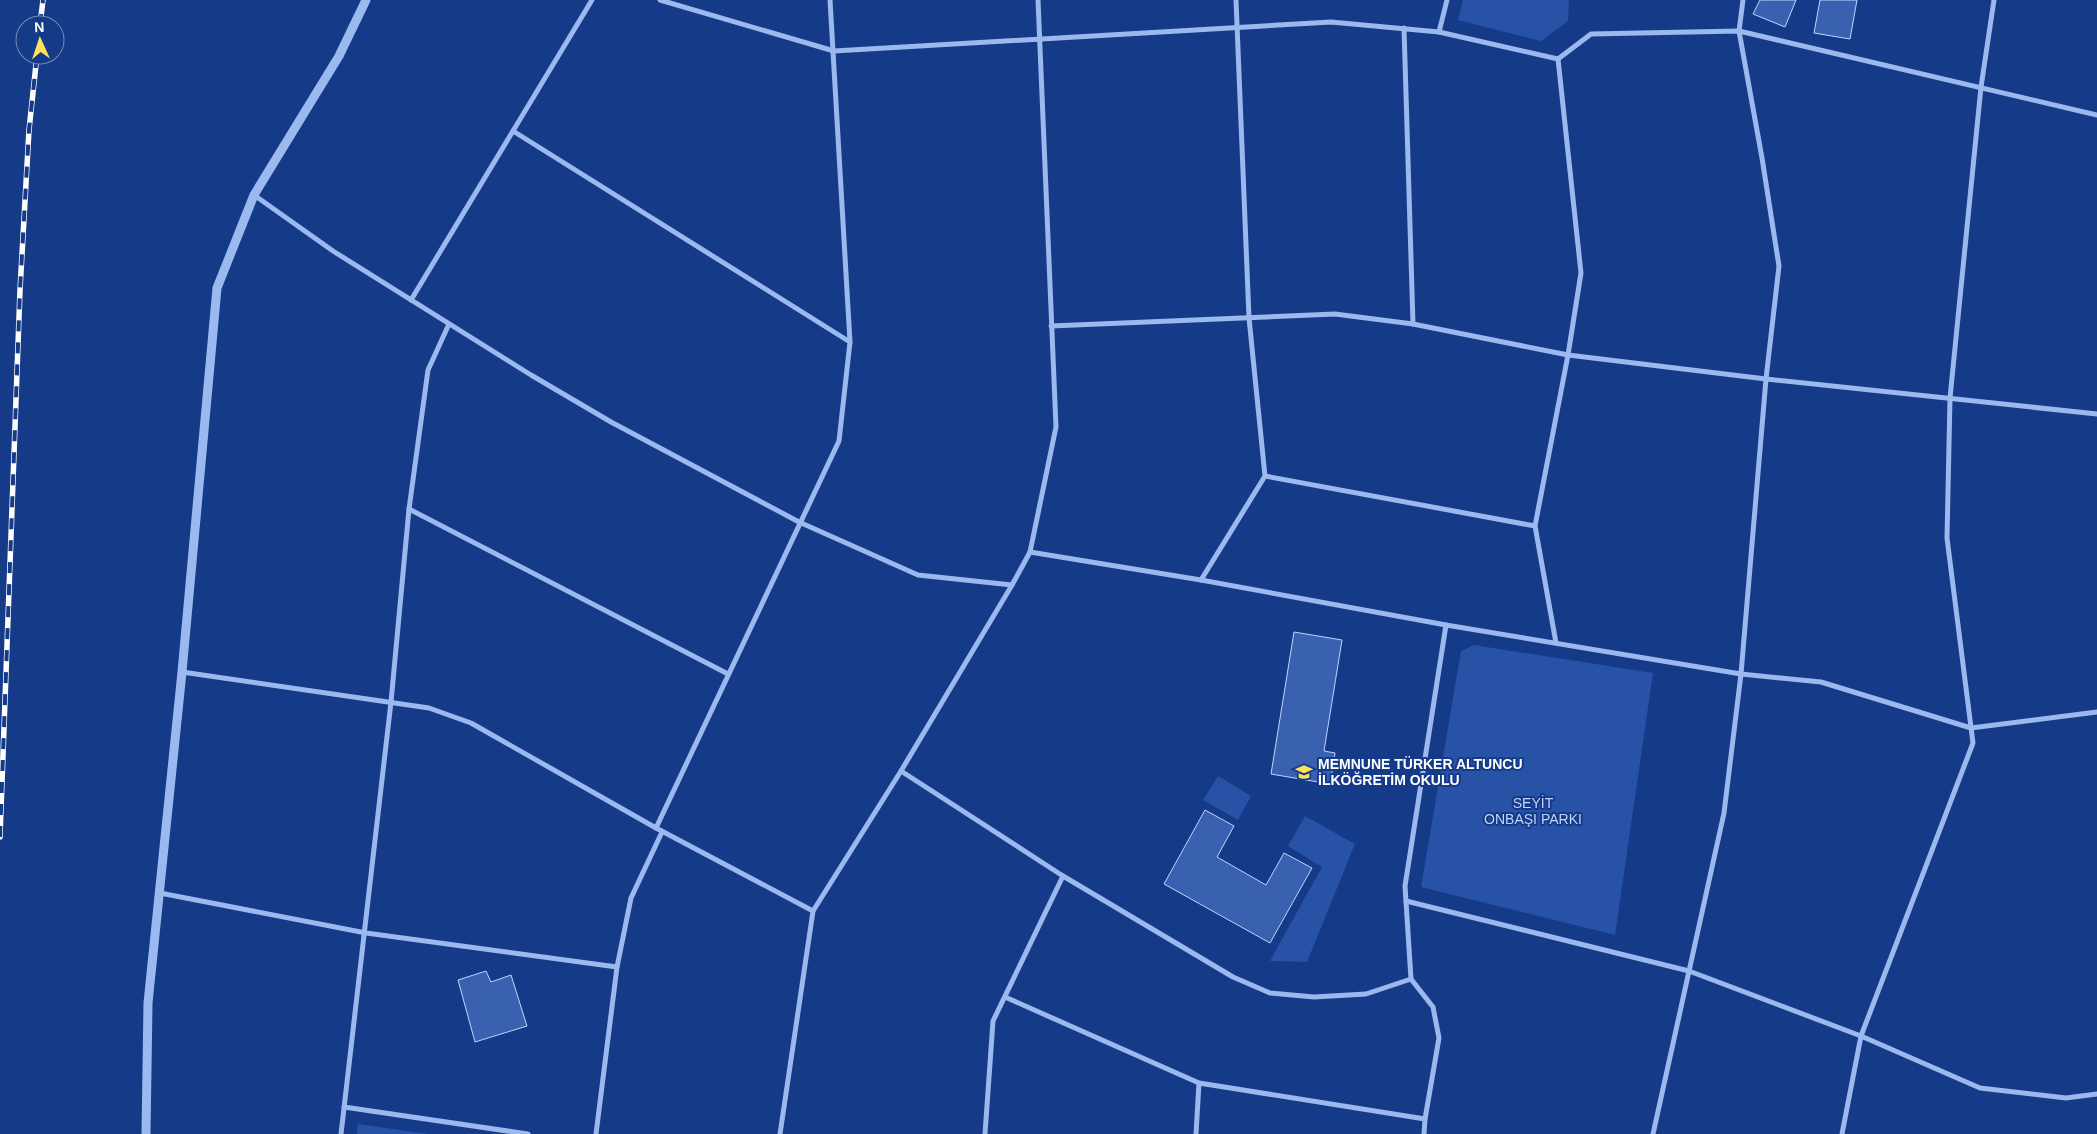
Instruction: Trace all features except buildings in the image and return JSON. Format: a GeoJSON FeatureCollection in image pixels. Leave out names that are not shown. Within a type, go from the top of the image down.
{"type":"FeatureCollection","features":[{"type":"Feature","properties":{"kind":"street"},"geometry":{"type":"LineString","coordinates":[[146,1134],[148,1003],[182,672],[217,288],[254,195],[339,56],[366,0]]}},
{"type":"Feature","properties":{"kind":"street"},"geometry":{"type":"LineString","coordinates":[[411,300],[592,0]]}},
{"type":"Feature","properties":{"kind":"street"},"geometry":{"type":"LineString","coordinates":[[660,0],[834,51],[1331,22],[1439,32],[1558,59],[1591,34],[1738,32],[2097,115]]}},
{"type":"Feature","properties":{"kind":"street"},"geometry":{"type":"LineString","coordinates":[[656,828],[799,522],[839,441],[850,342],[830,0]]}},
{"type":"Feature","properties":{"kind":"street"},"geometry":{"type":"LineString","coordinates":[[780,1134],[813,911],[901,771],[1030,552],[1056,427],[1038,0]]}},
{"type":"Feature","properties":{"kind":"street"},"geometry":{"type":"LineString","coordinates":[[1201,580],[1266,476],[1249,318],[1236,0]]}},
{"type":"Feature","properties":{"kind":"street"},"geometry":{"type":"LineString","coordinates":[[1439,32],[1447,0]]}},
{"type":"Feature","properties":{"kind":"street"},"geometry":{"type":"LineString","coordinates":[[1652,1134],[1724,813],[1741,674],[1766,379],[1779,266],[1762,158],[1738,32],[1743,0]]}},
{"type":"Feature","properties":{"kind":"street"},"geometry":{"type":"LineString","coordinates":[[1842,1134],[1861,1036],[1973,743],[1946,538],[1950,398],[1981,88],[1994,0]]}},
{"type":"Feature","properties":{"kind":"street"},"geometry":{"type":"LineString","coordinates":[[1404,28],[1413,324]]}},
{"type":"Feature","properties":{"kind":"street"},"geometry":{"type":"LineString","coordinates":[[1556,643],[1535,526],[1568,355],[1581,273],[1558,59]]}},
{"type":"Feature","properties":{"kind":"street"},"geometry":{"type":"LineString","coordinates":[[513,131],[850,342]]}},
{"type":"Feature","properties":{"kind":"street"},"geometry":{"type":"LineString","coordinates":[[254,195],[333,251],[531,375],[611,422],[799,522],[918,575],[1012,585]]}},
{"type":"Feature","properties":{"kind":"street"},"geometry":{"type":"LineString","coordinates":[[1052,326],[1335,314],[1413,324],[1568,355],[1766,379],[2097,414]]}},
{"type":"Feature","properties":{"kind":"street"},"geometry":{"type":"LineString","coordinates":[[341,1134],[366,933],[391,702],[409,509],[428,370],[449,324]]}},
{"type":"Feature","properties":{"kind":"street"},"geometry":{"type":"LineString","coordinates":[[1266,476],[1535,526]]}},
{"type":"Feature","properties":{"kind":"street"},"geometry":{"type":"LineString","coordinates":[[409,509],[728,674]]}},
{"type":"Feature","properties":{"kind":"street"},"geometry":{"type":"LineString","coordinates":[[1030,552],[1201,580],[1446,625],[1741,674],[1821,682],[1971,728],[2097,712]]}},
{"type":"Feature","properties":{"kind":"street"},"geometry":{"type":"LineString","coordinates":[[1424,1134],[1439,1038],[1434,1007],[1411,979],[1405,886],[1446,625]]}},
{"type":"Feature","properties":{"kind":"street"},"geometry":{"type":"LineString","coordinates":[[182,672],[429,708],[471,723],[662,832],[813,911]]}},
{"type":"Feature","properties":{"kind":"street"},"geometry":{"type":"LineString","coordinates":[[901,771],[1064,876],[1233,977],[1270,993],[1314,997],[1366,994],[1411,979]]}},
{"type":"Feature","properties":{"kind":"street"},"geometry":{"type":"LineString","coordinates":[[596,1134],[617,967],[631,898],[662,832]]}},
{"type":"Feature","properties":{"kind":"street"},"geometry":{"type":"LineString","coordinates":[[985,1134],[993,1021],[1064,876]]}},
{"type":"Feature","properties":{"kind":"street"},"geometry":{"type":"LineString","coordinates":[[160,893],[366,933],[617,967]]}},
{"type":"Feature","properties":{"kind":"street"},"geometry":{"type":"LineString","coordinates":[[1406,901],[1689,971],[1861,1036],[1980,1088],[2066,1098],[2097,1094]]}},
{"type":"Feature","properties":{"kind":"street"},"geometry":{"type":"LineString","coordinates":[[1005,997],[1199,1083],[1426,1119]]}},
{"type":"Feature","properties":{"kind":"street"},"geometry":{"type":"LineString","coordinates":[[1196,1134],[1199,1083]]}},
{"type":"Feature","properties":{"kind":"street"},"geometry":{"type":"LineString","coordinates":[[344,1107],[528,1134]]}},
{"type":"Feature","properties":{"kind":"green space"},"geometry":{"type":"Polygon","coordinates":[[[1463,0],[1569,0],[1568,21],[1541,41],[1458,20],[1463,0]]]}},
{"type":"Feature","properties":{"kind":"green space","name":"SEYİT ONBAŞI PARKI"},"geometry":{"type":"Polygon","coordinates":[[[1474,645],[1653,673],[1615,935],[1421,887],[1461,651],[1474,645]]]}},
{"type":"Feature","properties":{"kind":"green space"},"geometry":{"type":"Polygon","coordinates":[[[1218,776],[1251,796],[1238,820],[1203,800],[1218,776]]]}},
{"type":"Feature","properties":{"kind":"green space"},"geometry":{"type":"Polygon","coordinates":[[[1305,816],[1355,844],[1307,962],[1270,961],[1322,867],[1288,846],[1305,816]]]}},
{"type":"Feature","properties":{"kind":"green space"},"geometry":{"type":"Polygon","coordinates":[[[358,1124],[428,1134],[357,1134],[358,1124]]]}},
{"type":"Feature","properties":{"kind":"railway"},"geometry":{"type":"LineString","coordinates":[[41,15],[43,0]]}},
{"type":"Feature","properties":{"kind":"railway"},"geometry":{"type":"LineString","coordinates":[[0,837],[20,290],[29,130],[36,65]]}},
{"type":"Feature","properties":{"kind":"place","name":"MEMNUNE TÜRKER ALTUNCU İLKÖĞRETİM OKULU"},"geometry":{"type":"Point","coordinates":[1304,772]}}]}
